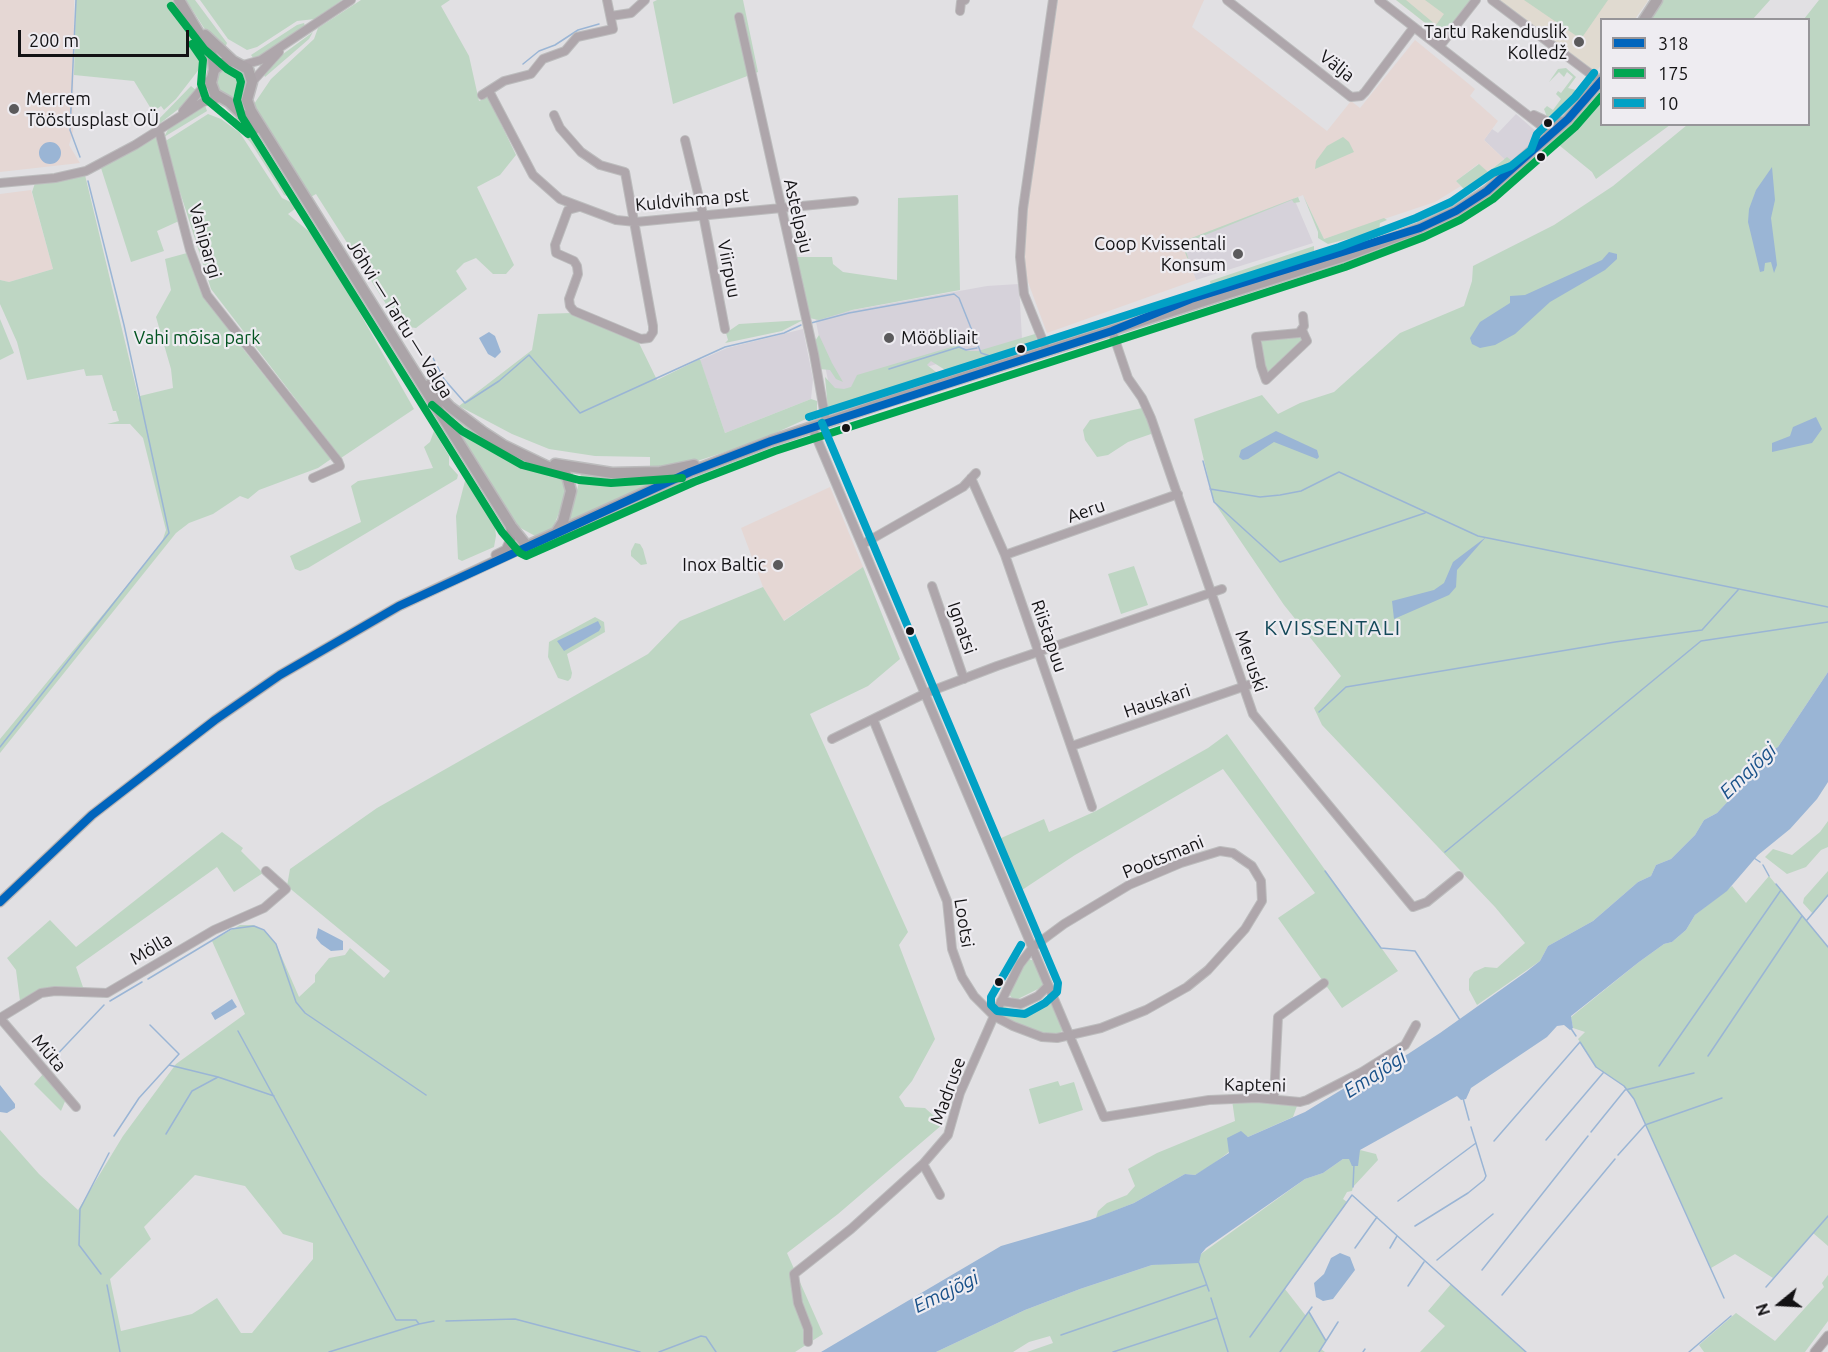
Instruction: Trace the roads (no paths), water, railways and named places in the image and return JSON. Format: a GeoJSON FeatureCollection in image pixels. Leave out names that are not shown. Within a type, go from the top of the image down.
{"type":"FeatureCollection","features":[{"type":"Feature","properties":{"kind":"highway"},"geometry":{"type":"LineString","coordinates":[[1645,18],[1657,0]]}},
{"type":"Feature","properties":{"kind":"highway","name":"Jõhvi — Tartu — Valga"},"geometry":{"type":"LineString","coordinates":[[181,3],[202,32],[238,63],[252,82]]}},
{"type":"Feature","properties":{"kind":"highway","name":"Jõhvi — Tartu — Valga"},"geometry":{"type":"LineString","coordinates":[[181,3],[213,57],[212,89],[253,124],[275,151]]}},
{"type":"Feature","properties":{"kind":"highway"},"geometry":{"type":"LineString","coordinates":[[213,74],[222,63],[238,63]]}},
{"type":"Feature","properties":{"kind":"highway"},"geometry":{"type":"LineString","coordinates":[[527,546],[690,472],[826,422],[1342,257],[1420,228],[1473,201],[1568,119],[1600,81]]}},
{"type":"Feature","properties":{"kind":"highway"},"geometry":{"type":"LineString","coordinates":[[224,100],[240,100],[248,93],[252,82]]}},
{"type":"Feature","properties":{"kind":"highway","name":"Jõhvi — Tartu — Valga"},"geometry":{"type":"LineString","coordinates":[[248,93],[247,100],[251,111],[275,151],[511,526],[527,546]]}},
{"type":"Feature","properties":{"kind":"highway"},"geometry":{"type":"LineString","coordinates":[[401,350],[450,407],[503,445],[567,476],[571,491],[563,522],[556,533]]}},
{"type":"Feature","properties":{"kind":"highway"},"geometry":{"type":"LineString","coordinates":[[525,455],[581,470],[636,473],[687,467],[738,454]]}},
{"type":"Feature","properties":{"kind":"main road"},"geometry":{"type":"LineString","coordinates":[[453,580],[460,572],[506,550],[511,539],[511,526]]}},
{"type":"Feature","properties":{"kind":"main road"},"geometry":{"type":"LineString","coordinates":[[0,902],[92,815],[215,720],[280,675],[391,611],[527,546]]}},
{"type":"Feature","properties":{"kind":"main road"},"geometry":{"type":"LineString","coordinates":[[1815,1352],[1828,1336]]}},
{"type":"Feature","properties":{"kind":"street"},"geometry":{"type":"LineString","coordinates":[[238,63],[261,60],[351,0]]}},
{"type":"Feature","properties":{"kind":"street"},"geometry":{"type":"LineString","coordinates":[[607,0],[611,16],[631,13],[645,0]]}},
{"type":"Feature","properties":{"kind":"street"},"geometry":{"type":"LineString","coordinates":[[960,11],[961,2],[965,0]]}},
{"type":"Feature","properties":{"kind":"street"},"geometry":{"type":"LineString","coordinates":[[1047,351],[1024,294],[1020,257],[1023,209],[1053,0]]}},
{"type":"Feature","properties":{"kind":"street","name":"Välja"},"geometry":{"type":"LineString","coordinates":[[1227,0],[1355,97],[1365,92],[1414,27]]}},
{"type":"Feature","properties":{"kind":"street"},"geometry":{"type":"LineString","coordinates":[[1379,0],[1552,134]]}},
{"type":"Feature","properties":{"kind":"street"},"geometry":{"type":"LineString","coordinates":[[1440,46],[1476,0]]}},
{"type":"Feature","properties":{"kind":"street"},"geometry":{"type":"LineString","coordinates":[[1492,0],[1600,79]]}},
{"type":"Feature","properties":{"kind":"street","name":"Kuldvihma pst"},"geometry":{"type":"LineString","coordinates":[[611,16],[613,29],[577,37],[565,51],[543,59],[531,74],[504,81],[485,93],[533,175],[560,199],[616,220],[636,222],[854,201]]}},
{"type":"Feature","properties":{"kind":"street","name":"Astelpaju"},"geometry":{"type":"LineString","coordinates":[[739,17],[826,422]]}},
{"type":"Feature","properties":{"kind":"street"},"geometry":{"type":"LineString","coordinates":[[252,82],[297,36]]}},
{"type":"Feature","properties":{"kind":"street"},"geometry":{"type":"LineString","coordinates":[[174,120],[213,74]]}},
{"type":"Feature","properties":{"kind":"street"},"geometry":{"type":"LineString","coordinates":[[0,183],[55,178],[86,171],[159,131],[204,101],[224,100]]}},
{"type":"Feature","properties":{"kind":"street"},"geometry":{"type":"LineString","coordinates":[[1521,110],[1549,122],[1568,119]]}},
{"type":"Feature","properties":{"kind":"street"},"geometry":{"type":"LineString","coordinates":[[554,115],[560,128],[581,152],[600,165],[625,172],[636,222],[653,332],[649,338],[641,339],[574,311],[569,299],[579,274],[574,261],[556,253],[555,245],[568,210],[579,207]]}},
{"type":"Feature","properties":{"kind":"street","name":"Vahipargi"},"geometry":{"type":"LineString","coordinates":[[159,131],[190,250],[207,295],[338,461],[340,466],[313,477]]}},
{"type":"Feature","properties":{"kind":"street","name":"Viirpuu"},"geometry":{"type":"LineString","coordinates":[[685,140],[703,214],[725,329]]}},
{"type":"Feature","properties":{"kind":"street"},"geometry":{"type":"LineString","coordinates":[[1302,330],[1286,336],[1256,337],[1260,366],[1266,380],[1307,341],[1302,330],[1303,316]]}},
{"type":"Feature","properties":{"kind":"street","name":"Meruski"},"geometry":{"type":"LineString","coordinates":[[1112,331],[1128,378],[1151,418],[1212,593],[1227,627],[1256,718],[1413,907],[1427,902],[1459,876]]}},
{"type":"Feature","properties":{"kind":"street"},"geometry":{"type":"LineString","coordinates":[[812,427],[1070,1036]]}},
{"type":"Feature","properties":{"kind":"street","name":"Riistapuu"},"geometry":{"type":"LineString","coordinates":[[863,544],[963,487],[973,476],[1005,555],[1040,652],[1092,807]]}},
{"type":"Feature","properties":{"kind":"street","name":"Aeru"},"geometry":{"type":"LineString","coordinates":[[1005,555],[1178,494]]}},
{"type":"Feature","properties":{"kind":"street","name":"Ignatsi"},"geometry":{"type":"LineString","coordinates":[[932,586],[964,679]]}},
{"type":"Feature","properties":{"kind":"street"},"geometry":{"type":"LineString","coordinates":[[832,739],[926,693],[1222,589]]}},
{"type":"Feature","properties":{"kind":"street","name":"Hauskari"},"geometry":{"type":"LineString","coordinates":[[1072,746],[1247,686]]}},
{"type":"Feature","properties":{"kind":"street","name":"Lootsi"},"geometry":{"type":"LineString","coordinates":[[873,719],[947,901],[952,949],[959,970],[974,996],[994,1016],[1042,1037],[1070,1036]]}},
{"type":"Feature","properties":{"kind":"street","name":"Pootsmani"},"geometry":{"type":"LineString","coordinates":[[1033,948],[1096,903],[1130,885],[1197,857],[1220,851],[1233,853],[1245,859],[1259,876],[1262,894],[1258,911],[1228,950],[1208,970],[1186,987],[1146,1010],[1127,1019],[1070,1036]]}},
{"type":"Feature","properties":{"kind":"street","name":"Mölla"},"geometry":{"type":"LineString","coordinates":[[0,1018],[41,993],[55,991],[106,993],[214,930],[264,908],[286,890],[266,871]]}},
{"type":"Feature","properties":{"kind":"street","name":"Madruse"},"geometry":{"type":"LineString","coordinates":[[808,1342],[808,1329],[798,1303],[794,1274],[859,1221],[923,1164],[948,1135],[960,1093],[994,1016],[1020,964],[1033,948]]}},
{"type":"Feature","properties":{"kind":"street"},"geometry":{"type":"LineString","coordinates":[[1275,1098],[1278,1017],[1324,982]]}},
{"type":"Feature","properties":{"kind":"street"},"geometry":{"type":"LineString","coordinates":[[1001,1001],[1022,1004],[1038,996],[1048,986]]}},
{"type":"Feature","properties":{"kind":"street","name":"Müta"},"geometry":{"type":"LineString","coordinates":[[0,1018],[76,1107]]}},
{"type":"Feature","properties":{"kind":"street","name":"Kapteni"},"geometry":{"type":"LineString","coordinates":[[1070,1036],[1104,1117],[1189,1102],[1275,1098],[1300,1102],[1307,1100],[1362,1072],[1405,1045],[1416,1025]]}},
{"type":"Feature","properties":{"kind":"street"},"geometry":{"type":"LineString","coordinates":[[923,1164],[940,1194]]}},
{"type":"Feature","properties":{"kind":"water"},"geometry":{"type":"Polygon","coordinates":[[[50,142],[58,145],[61,153],[58,161],[50,164],[42,161],[39,153],[42,145],[50,142]]]}},
{"type":"Feature","properties":{"kind":"water"},"geometry":{"type":"Polygon","coordinates":[[[1772,167],[1775,200],[1771,218],[1777,265],[1774,273],[1771,262],[1765,263],[1764,271],[1760,272],[1748,222],[1749,209],[1756,190],[1772,167]]]}},
{"type":"Feature","properties":{"kind":"water"},"geometry":{"type":"Polygon","coordinates":[[[1609,252],[1617,254],[1617,259],[1605,270],[1550,302],[1515,334],[1495,345],[1480,348],[1472,344],[1470,338],[1480,322],[1510,303],[1510,296],[1525,295],[1602,260],[1609,252]]]}},
{"type":"Feature","properties":{"kind":"water"},"geometry":{"type":"Polygon","coordinates":[[[489,332],[495,336],[501,352],[495,358],[488,354],[479,338],[489,332]]]}},
{"type":"Feature","properties":{"kind":"water"},"geometry":{"type":"Polygon","coordinates":[[[1816,417],[1822,429],[1812,443],[1772,452],[1772,443],[1790,436],[1793,427],[1816,417]]]}},
{"type":"Feature","properties":{"kind":"water"},"geometry":{"type":"Polygon","coordinates":[[[1276,431],[1317,450],[1319,457],[1317,459],[1274,442],[1248,459],[1243,460],[1239,457],[1241,450],[1276,431]]]}},
{"type":"Feature","properties":{"kind":"water"},"geometry":{"type":"Polygon","coordinates":[[[1486,537],[1457,570],[1456,587],[1449,595],[1394,619],[1392,601],[1434,590],[1444,583],[1453,562],[1486,537]]]}},
{"type":"Feature","properties":{"kind":"water"},"geometry":{"type":"Polygon","coordinates":[[[598,621],[601,627],[599,631],[564,651],[557,641],[598,621]]]}},
{"type":"Feature","properties":{"kind":"water","name":"Emajõgi"},"geometry":{"type":"Polygon","coordinates":[[[1828,672],[1828,782],[1817,799],[1790,829],[1758,855],[1727,891],[1695,915],[1686,930],[1672,942],[1664,944],[1639,962],[1571,1016],[1573,1028],[1570,1030],[1564,1025],[1557,1026],[1547,1037],[1471,1088],[1466,1099],[1461,1100],[1457,1096],[1360,1150],[1358,1166],[1352,1166],[1349,1159],[1343,1159],[1323,1173],[1305,1179],[1206,1248],[1201,1254],[1199,1263],[1152,1265],[1080,1289],[1025,1310],[936,1352],[821,1352],[1001,1246],[1090,1220],[1134,1203],[1185,1174],[1195,1175],[1229,1153],[1227,1138],[1241,1131],[1248,1137],[1305,1112],[1356,1081],[1408,1054],[1440,1033],[1540,961],[1548,946],[1593,921],[1638,882],[1651,876],[1656,865],[1671,859],[1695,835],[1704,820],[1717,813],[1748,780],[1765,754],[1778,747],[1828,672]]]}},
{"type":"Feature","properties":{"kind":"water"},"geometry":{"type":"Polygon","coordinates":[[[318,928],[343,941],[343,950],[331,951],[321,944],[316,938],[318,928]]]}},
{"type":"Feature","properties":{"kind":"water"},"geometry":{"type":"Polygon","coordinates":[[[232,999],[237,1007],[215,1020],[211,1013],[232,999]]]}},
{"type":"Feature","properties":{"kind":"water"},"geometry":{"type":"Polygon","coordinates":[[[0,1085],[15,1104],[15,1108],[7,1113],[0,1112],[0,1085]]]}},
{"type":"Feature","properties":{"kind":"water"},"geometry":{"type":"Polygon","coordinates":[[[1340,1253],[1350,1257],[1355,1270],[1333,1299],[1323,1301],[1316,1297],[1314,1283],[1324,1274],[1331,1258],[1340,1253]]]}},
{"type":"Feature","properties":{"kind":"waterway"},"geometry":{"type":"LineString","coordinates":[[76,0],[70,130],[80,157]]}},
{"type":"Feature","properties":{"kind":"waterway"},"geometry":{"type":"LineString","coordinates":[[523,64],[539,51],[555,45],[578,30],[599,24]]}},
{"type":"Feature","properties":{"kind":"waterway"},"geometry":{"type":"LineString","coordinates":[[0,747],[169,533],[124,325],[88,181]]}},
{"type":"Feature","properties":{"kind":"waterway"},"geometry":{"type":"LineString","coordinates":[[1337,247],[1377,236]]}},
{"type":"Feature","properties":{"kind":"waterway"},"geometry":{"type":"LineString","coordinates":[[811,323],[849,313],[954,294],[959,298],[981,353],[993,357]]}},
{"type":"Feature","properties":{"kind":"waterway"},"geometry":{"type":"LineString","coordinates":[[433,358],[444,379],[465,403],[499,381],[529,355],[580,413],[725,347],[784,333],[801,325]]}},
{"type":"Feature","properties":{"kind":"waterway"},"geometry":{"type":"LineString","coordinates":[[889,369],[959,347],[966,350],[977,348]]}},
{"type":"Feature","properties":{"kind":"waterway"},"geometry":{"type":"LineString","coordinates":[[1203,461],[1214,502],[1280,562],[1425,513]]}},
{"type":"Feature","properties":{"kind":"waterway"},"geometry":{"type":"LineString","coordinates":[[1210,489],[1260,497],[1280,495],[1301,491],[1339,472],[1478,536],[1828,607]]}},
{"type":"Feature","properties":{"kind":"waterway"},"geometry":{"type":"LineString","coordinates":[[1319,712],[1346,687],[1615,642],[1702,630],[1738,590]]}},
{"type":"Feature","properties":{"kind":"waterway"},"geometry":{"type":"LineString","coordinates":[[1445,852],[1701,641],[1828,622]]}},
{"type":"Feature","properties":{"kind":"waterway"},"geometry":{"type":"LineString","coordinates":[[1754,858],[1760,862]]}},
{"type":"Feature","properties":{"kind":"waterway"},"geometry":{"type":"LineString","coordinates":[[1763,865],[1769,876]]}},
{"type":"Feature","properties":{"kind":"waterway"},"geometry":{"type":"LineString","coordinates":[[1325,871],[1381,948],[1415,951],[1460,1020]]}},
{"type":"Feature","properties":{"kind":"waterway"},"geometry":{"type":"LineString","coordinates":[[1776,884],[1828,947]]}},
{"type":"Feature","properties":{"kind":"waterway"},"geometry":{"type":"LineString","coordinates":[[1659,1066],[1781,890]]}},
{"type":"Feature","properties":{"kind":"waterway"},"geometry":{"type":"LineString","coordinates":[[1807,920],[1828,895]]}},
{"type":"Feature","properties":{"kind":"waterway"},"geometry":{"type":"LineString","coordinates":[[1708,1056],[1802,916]]}},
{"type":"Feature","properties":{"kind":"waterway"},"geometry":{"type":"LineString","coordinates":[[148,979],[231,929],[254,926],[264,930],[276,944],[296,1002],[305,1013],[426,1095]]}},
{"type":"Feature","properties":{"kind":"waterway"},"geometry":{"type":"LineString","coordinates":[[110,1001],[142,982]]}},
{"type":"Feature","properties":{"kind":"waterway"},"geometry":{"type":"LineString","coordinates":[[49,1063],[104,1005]]}},
{"type":"Feature","properties":{"kind":"waterway"},"geometry":{"type":"LineString","coordinates":[[150,1025],[179,1054],[169,1065]]}},
{"type":"Feature","properties":{"kind":"waterway"},"geometry":{"type":"LineString","coordinates":[[1570,1027],[1576,1036]]}},
{"type":"Feature","properties":{"kind":"waterway"},"geometry":{"type":"LineString","coordinates":[[238,1031],[396,1320],[416,1320],[419,1324],[434,1321]]}},
{"type":"Feature","properties":{"kind":"waterway"},"geometry":{"type":"LineString","coordinates":[[1494,1141],[1580,1042],[1596,1067],[1624,1086],[1634,1099],[1724,1298]]}},
{"type":"Feature","properties":{"kind":"waterway"},"geometry":{"type":"LineString","coordinates":[[114,1136],[139,1098],[169,1065],[218,1077],[274,1096]]}},
{"type":"Feature","properties":{"kind":"waterway"},"geometry":{"type":"LineString","coordinates":[[1546,1140],[1603,1073]]}},
{"type":"Feature","properties":{"kind":"waterway"},"geometry":{"type":"LineString","coordinates":[[1591,1132],[1625,1090],[1694,1073]]}},
{"type":"Feature","properties":{"kind":"waterway"},"geometry":{"type":"LineString","coordinates":[[166,1134],[192,1091],[218,1077]]}},
{"type":"Feature","properties":{"kind":"waterway"},"geometry":{"type":"LineString","coordinates":[[1463,1098],[1469,1120]]}},
{"type":"Feature","properties":{"kind":"waterway"},"geometry":{"type":"LineString","coordinates":[[1618,1155],[1645,1125],[1722,1098]]}},
{"type":"Feature","properties":{"kind":"waterway"},"geometry":{"type":"LineString","coordinates":[[1415,1226],[1468,1193],[1484,1180],[1486,1176],[1471,1127]]}},
{"type":"Feature","properties":{"kind":"waterway"},"geometry":{"type":"LineString","coordinates":[[1482,1270],[1588,1136]]}},
{"type":"Feature","properties":{"kind":"waterway"},"geometry":{"type":"LineString","coordinates":[[1398,1201],[1476,1143]]}},
{"type":"Feature","properties":{"kind":"waterway"},"geometry":{"type":"LineString","coordinates":[[101,1274],[79,1245],[80,1209],[109,1153]]}},
{"type":"Feature","properties":{"kind":"waterway"},"geometry":{"type":"LineString","coordinates":[[1502,1295],[1615,1159]]}},
{"type":"Feature","properties":{"kind":"waterway"},"geometry":{"type":"LineString","coordinates":[[1353,1187],[1354,1164]]}},
{"type":"Feature","properties":{"kind":"waterway"},"geometry":{"type":"LineString","coordinates":[[1250,1337],[1352,1195],[1526,1352]]}},
{"type":"Feature","properties":{"kind":"waterway"},"geometry":{"type":"LineString","coordinates":[[1437,1260],[1493,1214]]}},
{"type":"Feature","properties":{"kind":"waterway"},"geometry":{"type":"LineString","coordinates":[[1766,1287],[1828,1216]]}},
{"type":"Feature","properties":{"kind":"waterway"},"geometry":{"type":"LineString","coordinates":[[1355,1248],[1377,1217]]}},
{"type":"Feature","properties":{"kind":"waterway"},"geometry":{"type":"LineString","coordinates":[[1390,1248],[1397,1236]]}},
{"type":"Feature","properties":{"kind":"waterway"},"geometry":{"type":"LineString","coordinates":[[1408,1286],[1424,1262]]}},
{"type":"Feature","properties":{"kind":"waterway"},"geometry":{"type":"LineString","coordinates":[[1199,1263],[1209,1291]]}},
{"type":"Feature","properties":{"kind":"waterway"},"geometry":{"type":"LineString","coordinates":[[107,1285],[120,1352]]}},
{"type":"Feature","properties":{"kind":"waterway"},"geometry":{"type":"LineString","coordinates":[[1061,1335],[1206,1285]]}},
{"type":"Feature","properties":{"kind":"waterway"},"geometry":{"type":"LineString","coordinates":[[1211,1298],[1228,1352]]}},
{"type":"Feature","properties":{"kind":"waterway"},"geometry":{"type":"LineString","coordinates":[[1280,1352],[1312,1307]]}},
{"type":"Feature","properties":{"kind":"waterway"},"geometry":{"type":"LineString","coordinates":[[1309,1312],[1326,1341],[1319,1352]]}},
{"type":"Feature","properties":{"kind":"waterway"},"geometry":{"type":"LineString","coordinates":[[1689,1352],[1731,1316]]}},
{"type":"Feature","properties":{"kind":"waterway"},"geometry":{"type":"LineString","coordinates":[[1113,1352],[1217,1318]]}},
{"type":"Feature","properties":{"kind":"waterway"},"geometry":{"type":"LineString","coordinates":[[446,1321],[515,1319],[640,1352]]}},
{"type":"Feature","properties":{"kind":"waterway"},"geometry":{"type":"LineString","coordinates":[[1326,1341],[1338,1322]]}},
{"type":"Feature","properties":{"kind":"waterway"},"geometry":{"type":"LineString","coordinates":[[329,1352],[419,1324]]}},
{"type":"Feature","properties":{"kind":"waterway"},"geometry":{"type":"LineString","coordinates":[[659,1352],[701,1336],[706,1337],[716,1352]]}},
{"type":"Feature","properties":{"kind":"place","name":"Tartu Rakenduslik Kolledž"},"geometry":{"type":"Point","coordinates":[1579,42]}},
{"type":"Feature","properties":{"kind":"place","name":"Merrem Tööstusplast OÜ"},"geometry":{"type":"Point","coordinates":[14,109]}},
{"type":"Feature","properties":{"kind":"place","name":"Coop Kvissentali Konsum"},"geometry":{"type":"Point","coordinates":[1238,254]}},
{"type":"Feature","properties":{"kind":"place","name":"Mööbliait"},"geometry":{"type":"Point","coordinates":[889,338]}},
{"type":"Feature","properties":{"kind":"place","name":"Inox Baltic"},"geometry":{"type":"Point","coordinates":[778,565]}},
{"type":"Feature","properties":{"kind":"district","name":"KVISSENTALI"},"geometry":{"type":"Point","coordinates":[1333,628]}},
{"type":"Feature","properties":{"kind":"park label","name":"Vahi mõisa park"},"geometry":{"type":"Point","coordinates":[197,338]}}]}
